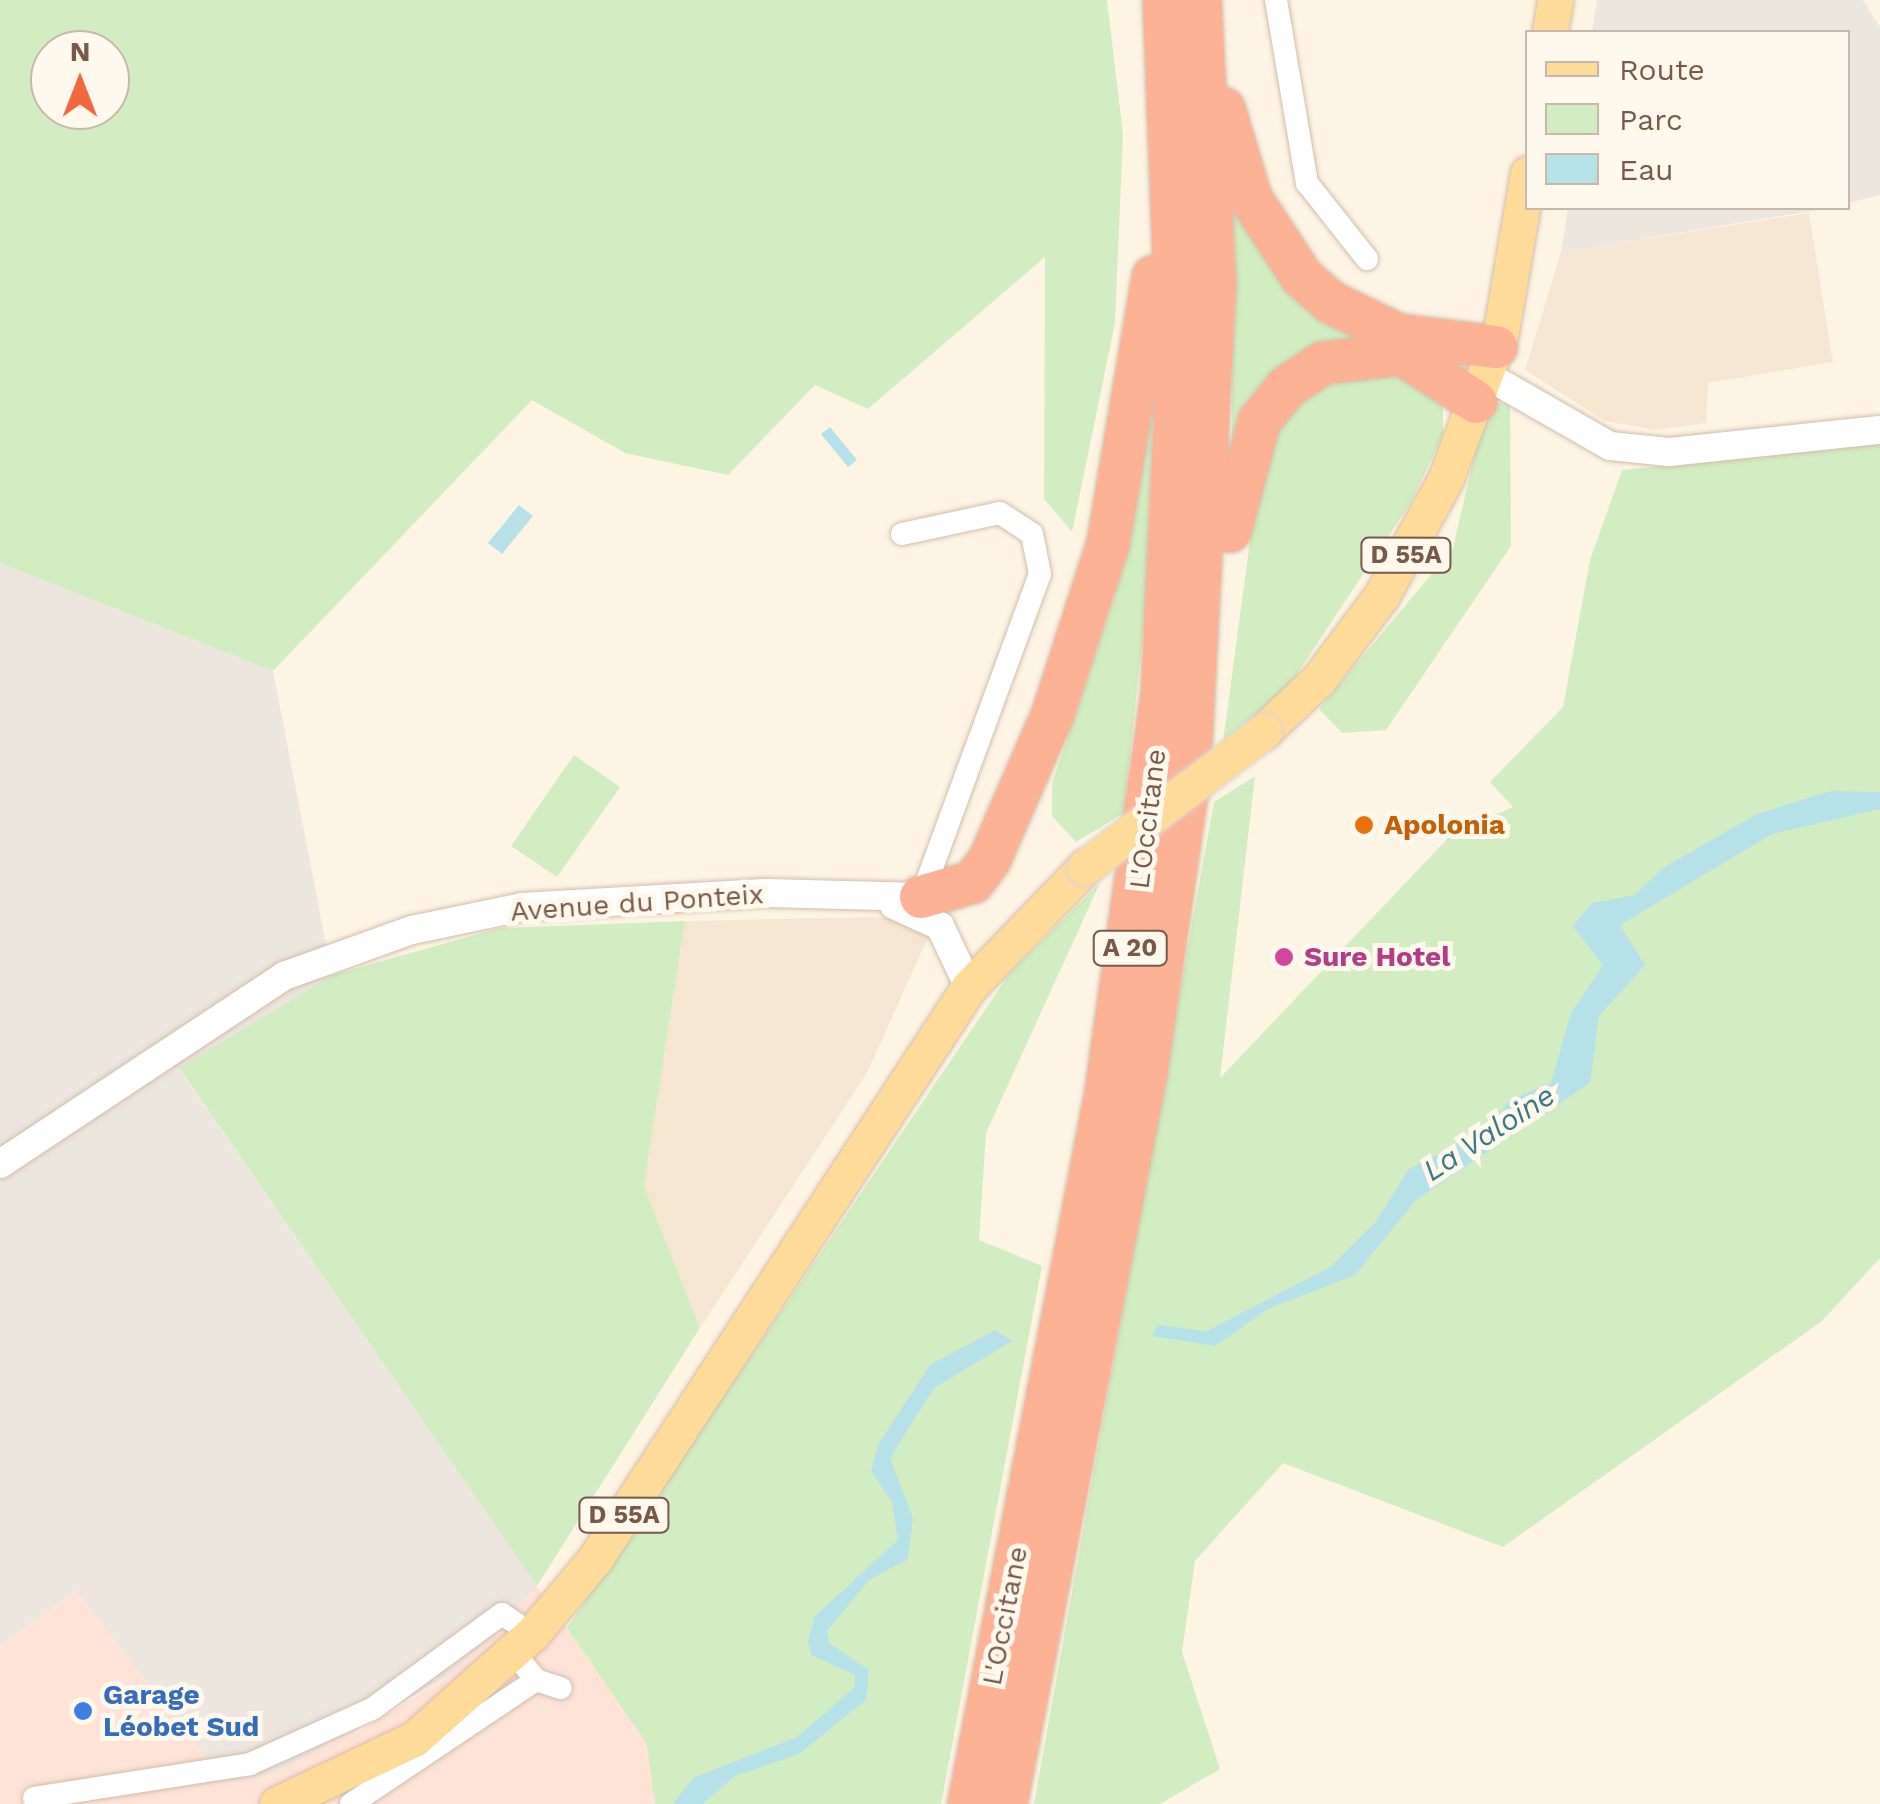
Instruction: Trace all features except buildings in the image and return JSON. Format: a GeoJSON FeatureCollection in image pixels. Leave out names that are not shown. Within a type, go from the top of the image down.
{"type":"FeatureCollection","features":[{"type":"Feature","properties":{"kind":"highway","name":"L'Occitane"},"geometry":{"type":"LineString","coordinates":[[969,1804],[1145,851],[1176,476],[1164,0]]}},
{"type":"Feature","properties":{"kind":"highway","name":"L'Occitane"},"geometry":{"type":"LineString","coordinates":[[1006,1804],[1146,1072],[1202,647],[1215,286],[1200,0]]}},
{"type":"Feature","properties":{"kind":"highway"},"geometry":{"type":"LineString","coordinates":[[1205,43],[1251,199],[1302,277],[1398,335],[1486,375]]}},
{"type":"Feature","properties":{"kind":"highway"},"geometry":{"type":"LineString","coordinates":[[921,897],[973,882],[989,861],[1053,714],[1123,473],[1152,304],[1157,179],[1170,144]]}},
{"type":"Feature","properties":{"kind":"highway"},"geometry":{"type":"LineString","coordinates":[[1202,647],[1220,607],[1248,448],[1287,387],[1323,364],[1388,352],[1486,375]]}},
{"type":"Feature","properties":{"kind":"main road"},"geometry":{"type":"LineString","coordinates":[[1550,30],[1555,0]]}},
{"type":"Feature","properties":{"kind":"main road","name":"D 55A"},"geometry":{"type":"LineString","coordinates":[[277,1804],[390,1754],[528,1656],[969,986],[1061,886],[1264,731],[1319,679],[1382,595],[1486,375],[1525,187]]}},
{"type":"Feature","properties":{"kind":"street"},"geometry":{"type":"LineString","coordinates":[[1276,0],[1283,86],[1306,183],[1367,259]]}},
{"type":"Feature","properties":{"kind":"street"},"geometry":{"type":"LineString","coordinates":[[1486,375],[1610,446],[1669,452],[1880,430]]}},
{"type":"Feature","properties":{"kind":"street"},"geometry":{"type":"LineString","coordinates":[[902,534],[1000,512],[1032,534],[1040,574],[921,897]]}},
{"type":"Feature","properties":{"kind":"street"},"geometry":{"type":"LineString","coordinates":[[854,894],[940,926],[969,986]]}},
{"type":"Feature","properties":{"kind":"street","name":"Avenue du Ponteix"},"geometry":{"type":"LineString","coordinates":[[0,1164],[284,976],[412,930],[522,907],[854,894],[921,897]]}},
{"type":"Feature","properties":{"kind":"street"},"geometry":{"type":"LineString","coordinates":[[34,1798],[250,1764],[372,1709],[501,1603],[528,1656],[561,1688]]}},
{"type":"Feature","properties":{"kind":"street"},"geometry":{"type":"LineString","coordinates":[[352,1804],[528,1656]]}},
{"type":"Feature","properties":{"kind":"shaded area"},"geometry":{"type":"Polygon","coordinates":[[[1597,0],[1863,0],[1880,27],[1880,195],[1850,202],[1850,30],[1592,30],[1597,0]]]}},
{"type":"Feature","properties":{"kind":"shaded area"},"geometry":{"type":"Polygon","coordinates":[[[1568,210],[1818,210],[1561,252],[1568,210]]]}},
{"type":"Feature","properties":{"kind":"shaded area"},"geometry":{"type":"Polygon","coordinates":[[[1809,213],[1833,362],[1708,383],[1706,423],[1656,430],[1605,421],[1525,370],[1561,252],[1809,213]]]}},
{"type":"Feature","properties":{"kind":"shaded area"},"geometry":{"type":"Polygon","coordinates":[[[0,563],[273,671],[332,975],[179,1069],[537,1586],[454,1673],[275,1773],[226,1783],[76,1591],[0,1646],[0,563]]]}},
{"type":"Feature","properties":{"kind":"shaded area"},"geometry":{"type":"Polygon","coordinates":[[[873,917],[909,921],[929,935],[867,1073],[700,1328],[644,1186],[685,921],[873,917]]]}},
{"type":"Feature","properties":{"kind":"shaded area"},"geometry":{"type":"Polygon","coordinates":[[[537,1586],[648,1744],[655,1804],[0,1804],[0,1646],[76,1591],[357,1733],[454,1673],[537,1586]]]}},
{"type":"Feature","properties":{"kind":"green space"},"geometry":{"type":"Polygon","coordinates":[[[0,0],[1107,0],[1123,134],[1115,323],[1072,532],[1044,499],[1045,257],[868,409],[815,385],[728,475],[625,453],[532,400],[273,671],[0,563],[0,0]]]}},
{"type":"Feature","properties":{"kind":"green space"},"geometry":{"type":"Polygon","coordinates":[[[1232,170],[1382,339],[1320,349],[1232,460],[1232,170]]]}},
{"type":"Feature","properties":{"kind":"green space"},"geometry":{"type":"Polygon","coordinates":[[[1370,361],[1443,399],[1443,435],[1411,502],[1289,686],[1223,742],[1262,452],[1300,388],[1370,361]]]}},
{"type":"Feature","properties":{"kind":"green space"},"geometry":{"type":"Polygon","coordinates":[[[1155,365],[1145,614],[1124,813],[1076,842],[1052,816],[1052,784],[1114,598],[1155,365]]]}},
{"type":"Feature","properties":{"kind":"green space"},"geometry":{"type":"Polygon","coordinates":[[[1487,401],[1510,405],[1511,546],[1386,730],[1342,733],[1319,709],[1453,548],[1487,401]]]}},
{"type":"Feature","properties":{"kind":"green space"},"geometry":{"type":"Polygon","coordinates":[[[1880,444],[1880,1258],[1822,1321],[1503,1547],[1283,1463],[1195,1561],[1182,1652],[1220,1769],[1160,1804],[1034,1804],[1214,802],[1255,776],[1220,1078],[1451,835],[1513,807],[1490,782],[1563,707],[1590,560],[1622,470],[1880,444]]]}},
{"type":"Feature","properties":{"kind":"green space"},"geometry":{"type":"Polygon","coordinates":[[[574,755],[620,787],[557,877],[511,846],[574,755]]]}},
{"type":"Feature","properties":{"kind":"green space"},"geometry":{"type":"Polygon","coordinates":[[[1100,883],[986,1133],[979,1240],[1042,1266],[941,1804],[655,1804],[647,1744],[567,1628],[1010,973],[1100,883]]]}},
{"type":"Feature","properties":{"kind":"green space"},"geometry":{"type":"Polygon","coordinates":[[[685,921],[644,1186],[700,1328],[537,1586],[179,1068],[332,975],[500,928],[685,921]]]}},
{"type":"Feature","properties":{"kind":"water"},"geometry":{"type":"Polygon","coordinates":[[[830,427],[857,460],[848,467],[821,434],[830,427]]]}},
{"type":"Feature","properties":{"kind":"water"},"geometry":{"type":"Polygon","coordinates":[[[519,505],[533,516],[502,554],[488,543],[519,505]]]}},
{"type":"Feature","properties":{"kind":"water","name":"La Valoine"},"geometry":{"type":"Polygon","coordinates":[[[1830,791],[1880,792],[1880,809],[1772,834],[1620,925],[1645,965],[1599,1016],[1590,1083],[1416,1200],[1355,1275],[1268,1309],[1215,1346],[1152,1336],[1158,1325],[1207,1331],[1332,1266],[1375,1223],[1409,1169],[1486,1130],[1510,1100],[1551,1083],[1571,1013],[1603,965],[1573,926],[1592,903],[1635,895],[1663,868],[1757,814],[1830,791]]]}},
{"type":"Feature","properties":{"kind":"water"},"geometry":{"type":"Polygon","coordinates":[[[995,1330],[1012,1341],[934,1388],[890,1458],[913,1518],[908,1559],[869,1580],[827,1631],[829,1643],[869,1670],[866,1700],[799,1754],[735,1776],[702,1804],[673,1804],[693,1778],[797,1737],[855,1687],[855,1675],[811,1655],[808,1641],[815,1616],[898,1540],[892,1502],[871,1471],[879,1443],[930,1365],[995,1330]]]}},
{"type":"Feature","properties":{"kind":"place","name":"Apolonia"},"geometry":{"type":"Point","coordinates":[1364,825]}},
{"type":"Feature","properties":{"kind":"place","name":"Sure Hotel"},"geometry":{"type":"Point","coordinates":[1284,957]}},
{"type":"Feature","properties":{"kind":"place","name":"Garage Léobet Sud"},"geometry":{"type":"Point","coordinates":[83,1711]}}]}
